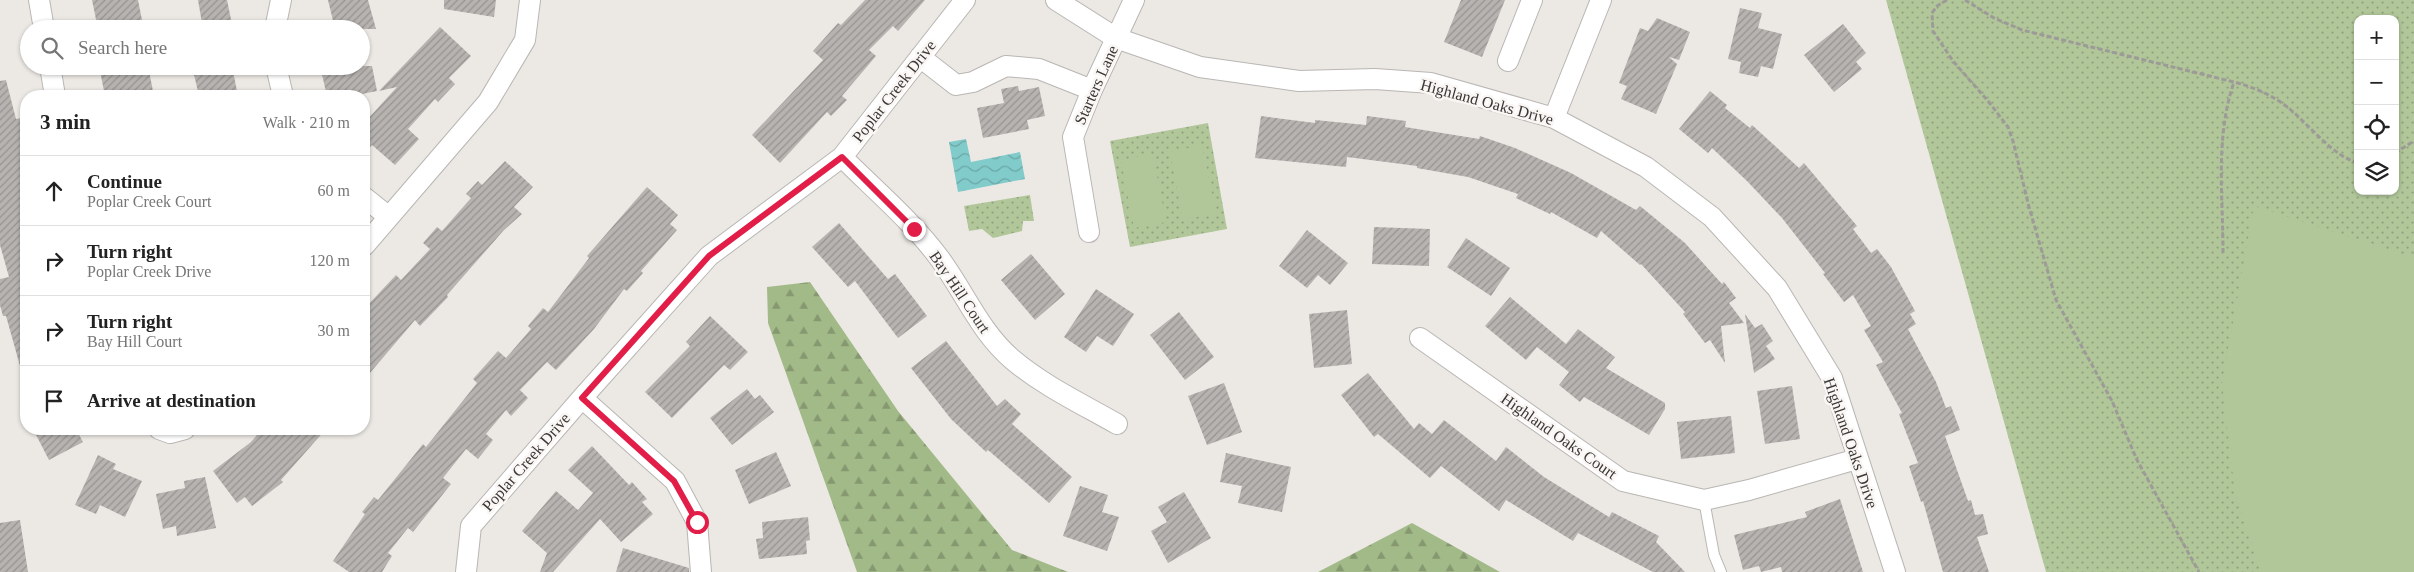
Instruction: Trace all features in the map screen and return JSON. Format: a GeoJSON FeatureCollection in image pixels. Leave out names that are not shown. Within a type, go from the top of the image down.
{"type":"FeatureCollection","features":[{"type":"Feature","properties":{"kind":"street"},"geometry":{"type":"LineString","coordinates":[[39,0],[42,20]]}},
{"type":"Feature","properties":{"kind":"street"},"geometry":{"type":"LineString","coordinates":[[277,20],[281,0]]}},
{"type":"Feature","properties":{"kind":"street"},"geometry":{"type":"LineString","coordinates":[[370,239],[488,102],[525,40],[530,0]]}},
{"type":"Feature","properties":{"kind":"street","name":"Poplar Creek Drive"},"geometry":{"type":"LineString","coordinates":[[466,572],[471,526],[582,398],[709,256],[842,157],[965,0]]}},
{"type":"Feature","properties":{"kind":"street","name":"Highland Oaks Drive"},"geometry":{"type":"LineString","coordinates":[[1056,0],[1116,38],[1200,67],[1299,81],[1375,79],[1431,83],[1554,118],[1646,168],[1712,217],[1777,288],[1832,378],[1895,572]]}},
{"type":"Feature","properties":{"kind":"street","name":"Starters Lane"},"geometry":{"type":"LineString","coordinates":[[1089,232],[1073,137],[1092,90],[1134,0]]}},
{"type":"Feature","properties":{"kind":"street"},"geometry":{"type":"LineString","coordinates":[[1508,61],[1532,0]]}},
{"type":"Feature","properties":{"kind":"street"},"geometry":{"type":"LineString","coordinates":[[1554,118],[1601,0]]}},
{"type":"Feature","properties":{"kind":"street"},"geometry":{"type":"LineString","coordinates":[[920,57],[956,85],[974,82],[1006,66],[1039,69],[1092,90]]}},
{"type":"Feature","properties":{"kind":"street"},"geometry":{"type":"LineString","coordinates":[[52,75],[54,90]]}},
{"type":"Feature","properties":{"kind":"street"},"geometry":{"type":"LineString","coordinates":[[278,75],[282,90]]}},
{"type":"Feature","properties":{"kind":"street","name":"Bay Hill Court"},"geometry":{"type":"LineString","coordinates":[[842,157],[914,229],[940,259],[984,330],[1013,360],[1048,384],[1117,424]]}},
{"type":"Feature","properties":{"kind":"street"},"geometry":{"type":"LineString","coordinates":[[370,201],[388,217]]}},
{"type":"Feature","properties":{"kind":"street","name":"Highland Oaks Court"},"geometry":{"type":"LineString","coordinates":[[1420,338],[1623,481],[1704,500],[1749,490],[1857,459]]}},
{"type":"Feature","properties":{"kind":"street"},"geometry":{"type":"LineString","coordinates":[[582,398],[674,481],[697,522],[701,572]]}},
{"type":"Feature","properties":{"kind":"lane"},"geometry":{"type":"LineString","coordinates":[[1704,500],[1714,555],[1721,572]]}},
{"type":"Feature","properties":{"kind":"path"},"geometry":{"type":"LineString","coordinates":[[1946,0],[1936,6],[1932,12],[1933,31],[1953,61],[1988,100],[2008,127],[2056,300],[2112,401],[2137,460],[2199,572]]}},
{"type":"Feature","properties":{"kind":"path"},"geometry":{"type":"LineString","coordinates":[[1965,0],[1994,18],[2022,30],[2234,82],[2262,91],[2285,105],[2341,155],[2354,161]]}},
{"type":"Feature","properties":{"kind":"path"},"geometry":{"type":"LineString","coordinates":[[2223,253],[2222,127],[2226,104],[2234,82]]}},
{"type":"Feature","properties":{"kind":"path"},"geometry":{"type":"LineString","coordinates":[[2399,150],[2414,141]]}},
{"type":"Feature","properties":{"kind":"green space"},"geometry":{"type":"Polygon","coordinates":[[[1886,0],[2414,0],[2414,572],[2046,572],[1886,0]]]}},
{"type":"Feature","properties":{"kind":"green space"},"geometry":{"type":"Polygon","coordinates":[[[1208,123],[1227,229],[1130,247],[1110,141],[1208,123]]]}},
{"type":"Feature","properties":{"kind":"green space"},"geometry":{"type":"Polygon","coordinates":[[[1202,145],[1216,213],[1183,220],[1170,152],[1202,145]]]}},
{"type":"Feature","properties":{"kind":"green space"},"geometry":{"type":"Polygon","coordinates":[[[1153,154],[1166,222],[1134,228],[1121,160],[1153,154]]]}},
{"type":"Feature","properties":{"kind":"green space"},"geometry":{"type":"Polygon","coordinates":[[[1030,195],[1034,221],[1023,221],[1022,231],[993,238],[982,229],[969,231],[964,206],[1030,195]]]}},
{"type":"Feature","properties":{"kind":"green space"},"geometry":{"type":"Polygon","coordinates":[[[2254,206],[2414,258],[2414,572],[2261,572],[2235,493],[2222,383],[2254,206]]]}},
{"type":"Feature","properties":{"kind":"green space"},"geometry":{"type":"Polygon","coordinates":[[[810,282],[898,411],[1012,550],[1068,572],[857,572],[768,323],[767,287],[810,282]]]}},
{"type":"Feature","properties":{"kind":"green space"},"geometry":{"type":"Polygon","coordinates":[[[1412,523],[1500,572],[1318,572],[1412,523]]]}},
{"type":"Feature","properties":{"kind":"water"},"geometry":{"type":"Polygon","coordinates":[[[966,139],[971,162],[1020,152],[1025,179],[958,192],[949,142],[966,139]]]}},
{"type":"Feature","properties":{"kind":"building"},"geometry":{"type":"Polygon","coordinates":[[[92,0],[138,0],[142,20],[96,20],[92,0]]]}},
{"type":"Feature","properties":{"kind":"building"},"geometry":{"type":"Polygon","coordinates":[[[198,0],[227,0],[231,20],[201,20],[198,0]]]}},
{"type":"Feature","properties":{"kind":"building"},"geometry":{"type":"Polygon","coordinates":[[[328,0],[368,0],[376,29],[370,29],[370,20],[333,20],[328,0]]]}},
{"type":"Feature","properties":{"kind":"building"},"geometry":{"type":"Polygon","coordinates":[[[444,0],[496,0],[494,17],[444,9],[444,0]]]}},
{"type":"Feature","properties":{"kind":"building"},"geometry":{"type":"Polygon","coordinates":[[[865,0],[925,0],[898,31],[893,26],[869,50],[876,56],[842,96],[847,100],[831,116],[827,112],[780,163],[752,135],[823,60],[813,51],[838,23],[841,25],[865,0]]]}},
{"type":"Feature","properties":{"kind":"building"},"geometry":{"type":"Polygon","coordinates":[[[1461,0],[1505,0],[1482,57],[1444,42],[1461,0]]]}},
{"type":"Feature","properties":{"kind":"building"},"geometry":{"type":"Polygon","coordinates":[[[1740,8],[1762,13],[1758,28],[1782,34],[1773,69],[1761,66],[1758,77],[1739,73],[1741,62],[1728,59],[1740,8]]]}},
{"type":"Feature","properties":{"kind":"building"},"geometry":{"type":"Polygon","coordinates":[[[1657,18],[1690,32],[1679,60],[1669,57],[1677,64],[1656,114],[1621,99],[1627,86],[1619,83],[1640,28],[1648,31],[1657,18]]]}},
{"type":"Feature","properties":{"kind":"building"},"geometry":{"type":"Polygon","coordinates":[[[1843,24],[1866,53],[1856,62],[1862,69],[1834,92],[1804,55],[1843,24]]]}},
{"type":"Feature","properties":{"kind":"building"},"geometry":{"type":"Polygon","coordinates":[[[440,27],[471,56],[449,78],[455,84],[438,102],[435,99],[408,129],[419,139],[395,165],[372,145],[370,147],[370,116],[397,87],[379,91],[440,27]]]}},
{"type":"Feature","properties":{"kind":"building"},"geometry":{"type":"Polygon","coordinates":[[[370,66],[372,66],[377,91],[370,92],[370,90],[326,90],[322,75],[370,75],[370,66]]]}},
{"type":"Feature","properties":{"kind":"building"},"geometry":{"type":"Polygon","coordinates":[[[101,75],[150,75],[153,90],[104,90],[101,75]]]}},
{"type":"Feature","properties":{"kind":"building"},"geometry":{"type":"Polygon","coordinates":[[[194,75],[234,75],[237,90],[198,90],[194,75]]]}},
{"type":"Feature","properties":{"kind":"building"},"geometry":{"type":"Polygon","coordinates":[[[6,80],[16,119],[20,118],[20,366],[6,316],[3,316],[0,305],[0,279],[9,277],[0,245],[0,81],[6,80]]]}},
{"type":"Feature","properties":{"kind":"building"},"geometry":{"type":"Polygon","coordinates":[[[1018,86],[1019,91],[1039,87],[1045,116],[1027,120],[1029,129],[983,138],[977,108],[1004,103],[1001,89],[1018,86]]]}},
{"type":"Feature","properties":{"kind":"building"},"geometry":{"type":"Polygon","coordinates":[[[1710,91],[1727,105],[1725,108],[1750,128],[1752,125],[1799,168],[1804,163],[1857,226],[1853,229],[1871,253],[1877,249],[1891,267],[1915,311],[1910,314],[1916,324],[1908,329],[1936,382],[1946,408],[1951,406],[1960,430],[1945,436],[1968,501],[1971,500],[1975,515],[1983,514],[1988,534],[1977,537],[1989,572],[1943,572],[1923,501],[1921,502],[1909,466],[1918,463],[1899,414],[1902,413],[1876,365],[1883,362],[1864,330],[1871,326],[1853,295],[1844,302],[1823,274],[1825,273],[1782,218],[1747,181],[1712,148],[1708,153],[1679,129],[1710,91]]]}},
{"type":"Feature","properties":{"kind":"building"},"geometry":{"type":"Polygon","coordinates":[[[1261,116],[1315,123],[1315,120],[1366,125],[1367,116],[1406,121],[1405,127],[1479,139],[1480,136],[1515,148],[1571,173],[1636,210],[1640,206],[1685,243],[1722,284],[1724,282],[1736,298],[1729,303],[1744,323],[1721,326],[1725,363],[1710,340],[1705,343],[1683,314],[1685,312],[1641,264],[1601,231],[1597,238],[1551,212],[1550,214],[1516,198],[1518,194],[1468,177],[1417,168],[1417,166],[1347,157],[1346,167],[1255,158],[1261,116]]]}},
{"type":"Feature","properties":{"kind":"building"},"geometry":{"type":"Polygon","coordinates":[[[505,161],[533,187],[514,207],[522,214],[504,230],[447,295],[448,297],[420,326],[415,320],[370,373],[370,303],[396,275],[401,280],[430,249],[423,243],[437,227],[442,231],[471,198],[466,194],[478,181],[482,185],[505,161]]]}},
{"type":"Feature","properties":{"kind":"building"},"geometry":{"type":"Polygon","coordinates":[[[647,187],[678,215],[670,224],[677,230],[641,271],[643,273],[627,291],[624,289],[594,329],[556,370],[547,362],[520,390],[528,398],[511,416],[506,410],[486,434],[493,440],[478,459],[466,449],[443,478],[451,484],[413,532],[408,528],[388,553],[392,556],[382,572],[349,572],[333,561],[365,514],[362,512],[374,497],[378,500],[423,444],[426,447],[477,383],[473,379],[498,351],[506,358],[531,329],[528,326],[543,308],[548,312],[589,258],[587,256],[647,187]]]}},
{"type":"Feature","properties":{"kind":"building"},"geometry":{"type":"Polygon","coordinates":[[[839,223],[888,279],[895,274],[927,316],[898,338],[855,281],[848,287],[812,247],[839,223]]]}},
{"type":"Feature","properties":{"kind":"building"},"geometry":{"type":"Polygon","coordinates":[[[1374,227],[1430,229],[1429,266],[1372,264],[1374,227]]]}},
{"type":"Feature","properties":{"kind":"building"},"geometry":{"type":"Polygon","coordinates":[[[1307,230],[1348,263],[1330,285],[1318,275],[1307,288],[1279,266],[1307,230]]]}},
{"type":"Feature","properties":{"kind":"building"},"geometry":{"type":"Polygon","coordinates":[[[1466,238],[1510,268],[1491,296],[1447,267],[1466,238]]]}},
{"type":"Feature","properties":{"kind":"building"},"geometry":{"type":"Polygon","coordinates":[[[1031,254],[1065,294],[1035,320],[1001,280],[1031,254]]]}},
{"type":"Feature","properties":{"kind":"building"},"geometry":{"type":"Polygon","coordinates":[[[1096,289],[1134,314],[1113,346],[1097,336],[1086,352],[1064,337],[1096,289]]]}},
{"type":"Feature","properties":{"kind":"building"},"geometry":{"type":"Polygon","coordinates":[[[1510,297],[1566,344],[1578,329],[1615,357],[1606,368],[1665,403],[1665,409],[1649,435],[1584,397],[1580,402],[1559,385],[1569,372],[1537,347],[1526,360],[1485,326],[1510,297]]]}},
{"type":"Feature","properties":{"kind":"building"},"geometry":{"type":"Polygon","coordinates":[[[1347,310],[1352,364],[1314,368],[1309,314],[1347,310]]]}},
{"type":"Feature","properties":{"kind":"building"},"geometry":{"type":"Polygon","coordinates":[[[1179,312],[1214,357],[1185,380],[1150,335],[1179,312]]]}},
{"type":"Feature","properties":{"kind":"building"},"geometry":{"type":"Polygon","coordinates":[[[1745,314],[1755,328],[1762,324],[1773,341],[1766,346],[1775,359],[1754,373],[1745,314]]]}},
{"type":"Feature","properties":{"kind":"building"},"geometry":{"type":"Polygon","coordinates":[[[710,316],[748,352],[730,370],[724,365],[672,418],[645,392],[690,346],[686,342],[710,316]]]}},
{"type":"Feature","properties":{"kind":"building"},"geometry":{"type":"Polygon","coordinates":[[[946,341],[997,406],[1005,399],[1021,414],[1012,424],[1072,477],[1049,503],[988,450],[986,452],[951,419],[911,368],[946,341]]]}},
{"type":"Feature","properties":{"kind":"building"},"geometry":{"type":"Polygon","coordinates":[[[1368,373],[1414,429],[1419,423],[1432,434],[1444,420],[1496,461],[1506,447],[1544,477],[1609,517],[1612,512],[1659,536],[1656,542],[1685,572],[1653,572],[1578,533],[1573,541],[1506,500],[1499,511],[1441,466],[1430,478],[1378,434],[1374,437],[1341,395],[1368,373]]]}},
{"type":"Feature","properties":{"kind":"building"},"geometry":{"type":"Polygon","coordinates":[[[1224,383],[1242,432],[1207,445],[1188,396],[1224,383]]]}},
{"type":"Feature","properties":{"kind":"building"},"geometry":{"type":"Polygon","coordinates":[[[1792,386],[1800,439],[1765,444],[1757,391],[1792,386]]]}},
{"type":"Feature","properties":{"kind":"building"},"geometry":{"type":"Polygon","coordinates":[[[747,389],[755,399],[760,395],[774,412],[732,445],[710,418],[747,389]]]}},
{"type":"Feature","properties":{"kind":"building"},"geometry":{"type":"Polygon","coordinates":[[[1731,416],[1735,453],[1681,459],[1677,422],[1731,416]]]}},
{"type":"Feature","properties":{"kind":"building"},"geometry":{"type":"Polygon","coordinates":[[[36,435],[79,435],[83,442],[49,460],[36,435]]]}},
{"type":"Feature","properties":{"kind":"building"},"geometry":{"type":"Polygon","coordinates":[[[257,435],[321,435],[281,480],[283,482],[252,506],[245,497],[237,503],[213,471],[251,442],[257,435]]]}},
{"type":"Feature","properties":{"kind":"building"},"geometry":{"type":"Polygon","coordinates":[[[592,446],[629,485],[632,482],[647,499],[642,502],[653,514],[621,542],[600,519],[553,572],[540,572],[547,553],[522,531],[556,491],[578,510],[593,493],[568,470],[592,446]]]}},
{"type":"Feature","properties":{"kind":"building"},"geometry":{"type":"Polygon","coordinates":[[[776,452],[791,486],[749,504],[735,470],[776,452]]]}},
{"type":"Feature","properties":{"kind":"building"},"geometry":{"type":"Polygon","coordinates":[[[1226,453],[1291,467],[1282,512],[1238,503],[1242,486],[1220,482],[1226,453]]]}},
{"type":"Feature","properties":{"kind":"building"},"geometry":{"type":"Polygon","coordinates":[[[98,455],[116,464],[113,469],[142,481],[125,517],[100,505],[96,514],[75,505],[98,455]]]}},
{"type":"Feature","properties":{"kind":"building"},"geometry":{"type":"Polygon","coordinates":[[[205,477],[216,528],[177,536],[176,526],[163,529],[156,494],[185,488],[184,481],[205,477]]]}},
{"type":"Feature","properties":{"kind":"building"},"geometry":{"type":"Polygon","coordinates":[[[1080,486],[1108,495],[1102,512],[1119,517],[1107,551],[1063,536],[1080,486]]]}},
{"type":"Feature","properties":{"kind":"building"},"geometry":{"type":"Polygon","coordinates":[[[1184,492],[1211,538],[1168,563],[1151,531],[1167,522],[1158,507],[1184,492]]]}},
{"type":"Feature","properties":{"kind":"building"},"geometry":{"type":"Polygon","coordinates":[[[1840,499],[1863,572],[1782,572],[1781,567],[1761,572],[1759,566],[1743,570],[1734,535],[1807,517],[1805,512],[1840,499]]]}},
{"type":"Feature","properties":{"kind":"building"},"geometry":{"type":"Polygon","coordinates":[[[808,517],[810,540],[806,541],[807,554],[759,559],[756,539],[763,538],[762,522],[808,517]]]}},
{"type":"Feature","properties":{"kind":"building"},"geometry":{"type":"Polygon","coordinates":[[[20,520],[28,572],[0,572],[0,523],[20,520]]]}},
{"type":"Feature","properties":{"kind":"building"},"geometry":{"type":"Polygon","coordinates":[[[623,548],[689,568],[689,572],[616,572],[623,548]]]}},
{"type":"Feature","properties":{"kind":"route"},"geometry":{"type":"LineString","coordinates":[[697,522],[674,481],[582,398],[709,256],[842,157],[914,229]]}}]}
